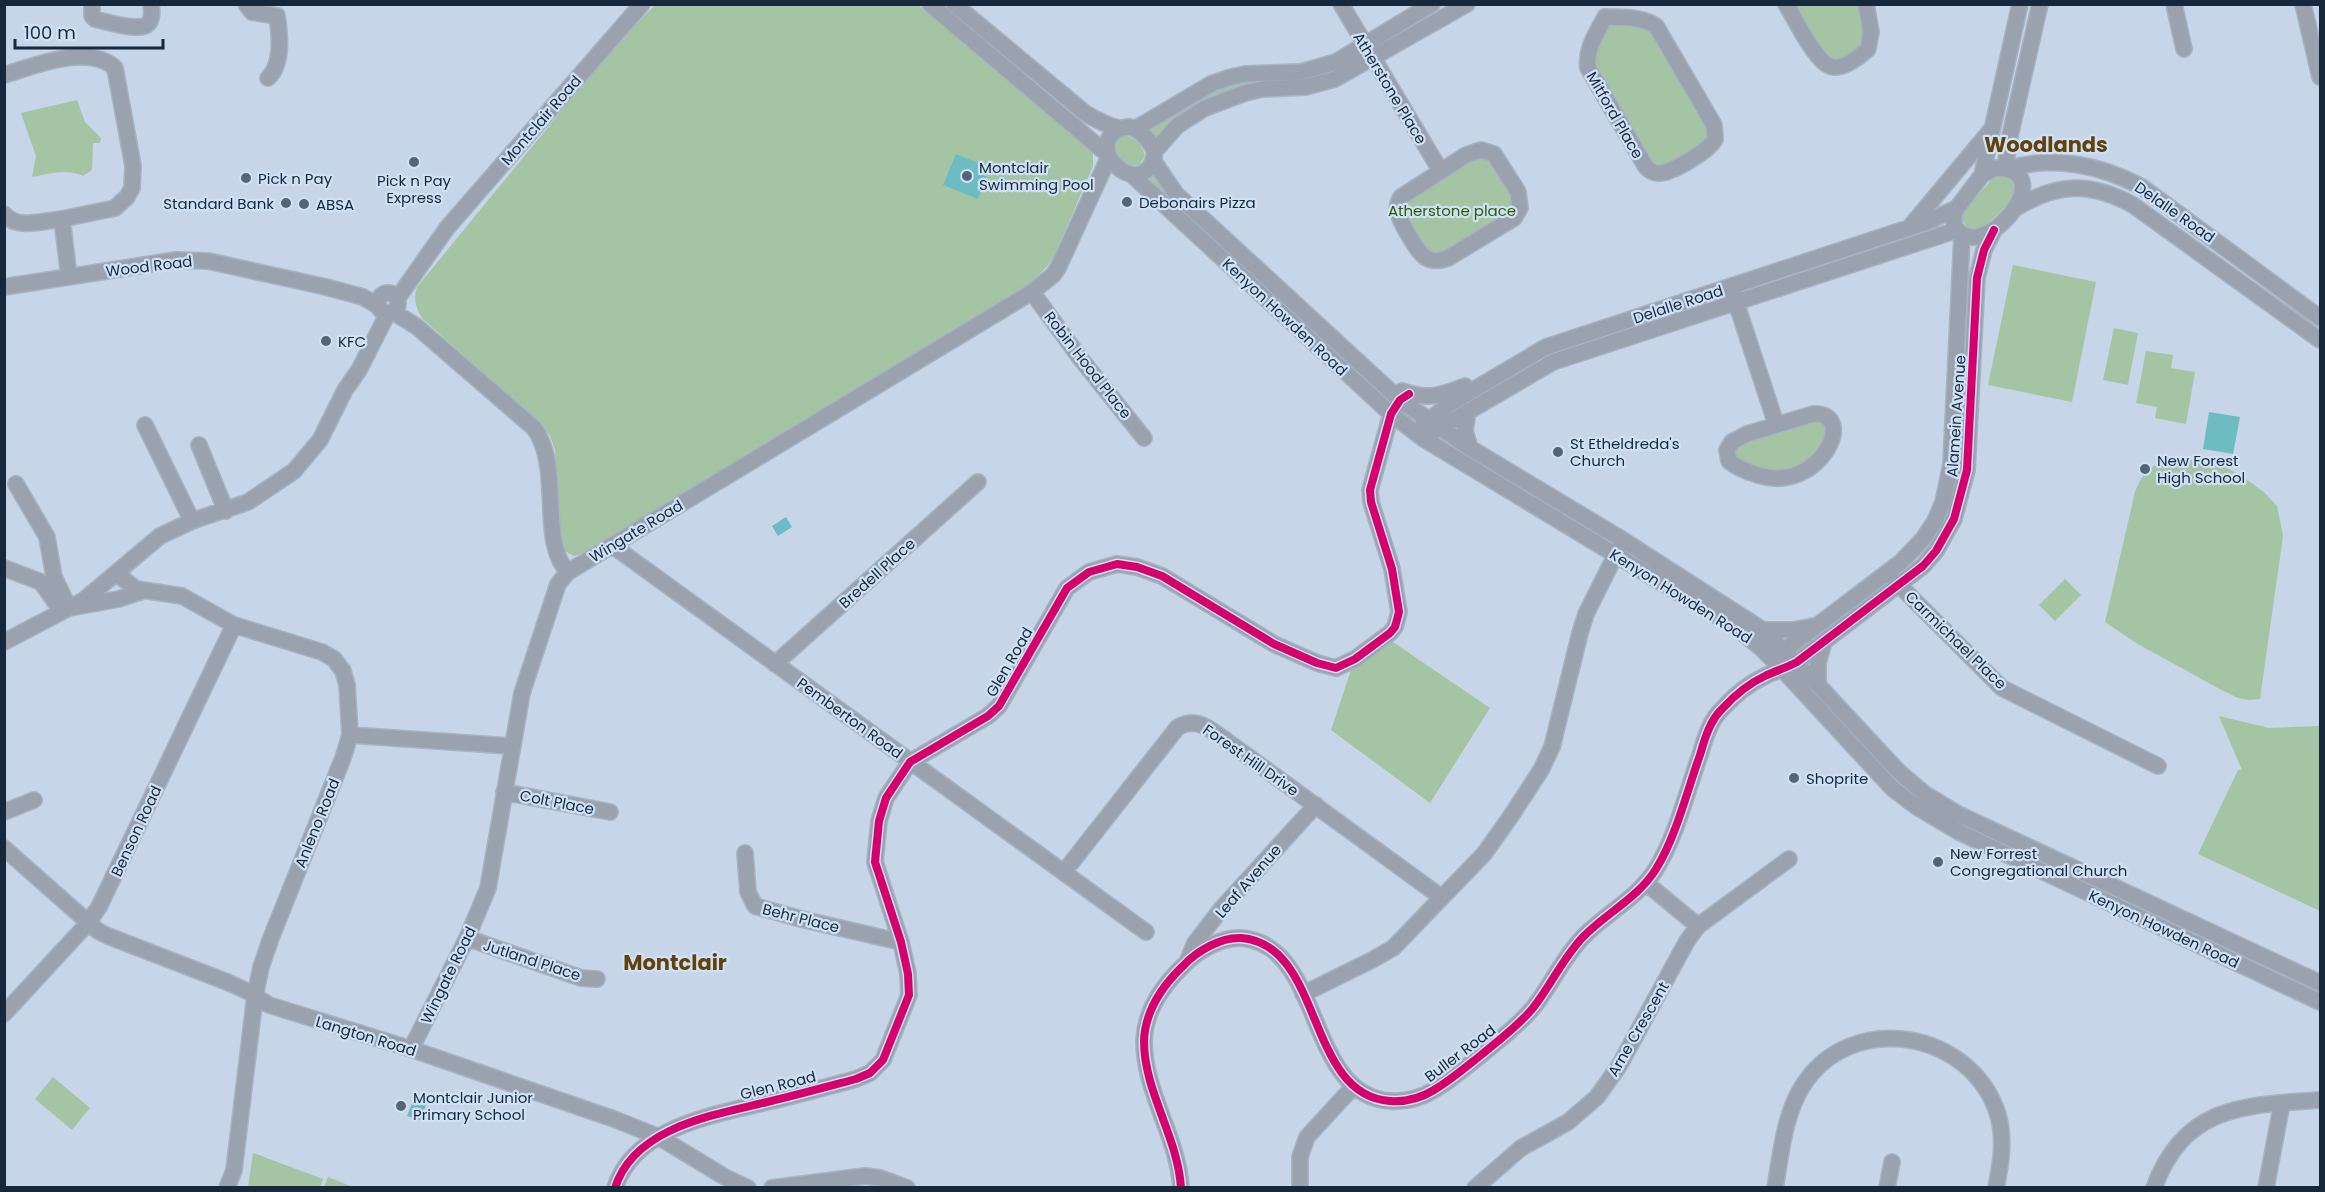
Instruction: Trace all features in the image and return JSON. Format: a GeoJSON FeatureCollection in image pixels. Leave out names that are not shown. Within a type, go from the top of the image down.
{"type":"FeatureCollection","features":[{"type":"Feature","properties":{"kind":"street"},"geometry":{"type":"LineString","coordinates":[[92,4],[92,16],[95,20],[136,28],[147,26],[152,4]]}},
{"type":"Feature","properties":{"kind":"street"},"geometry":{"type":"LineString","coordinates":[[246,4],[252,12],[277,16],[278,58],[275,71],[268,78]]}},
{"type":"Feature","properties":{"kind":"street"},"geometry":{"type":"LineString","coordinates":[[930,4],[1127,172],[1144,172],[1154,156],[1185,119],[1222,99],[1262,89],[1320,85],[1372,59],[1467,4]]}},
{"type":"Feature","properties":{"kind":"street"},"geometry":{"type":"LineString","coordinates":[[954,4],[1073,104],[1094,118],[1128,128],[1150,143],[1154,156]]}},
{"type":"Feature","properties":{"kind":"street","name":"Atherstone Place"},"geometry":{"type":"LineString","coordinates":[[1341,4],[1440,170]]}},
{"type":"Feature","properties":{"kind":"street"},"geometry":{"type":"LineString","coordinates":[[1108,155],[1106,148],[1109,136],[1211,84],[1245,74],[1300,72],[1336,62],[1432,4]]}},
{"type":"Feature","properties":{"kind":"street"},"geometry":{"type":"LineString","coordinates":[[1786,4],[1821,60],[1835,67],[1848,63],[1868,49],[1871,32],[1866,4]]}},
{"type":"Feature","properties":{"kind":"street"},"geometry":{"type":"LineString","coordinates":[[1982,175],[2020,4]]}},
{"type":"Feature","properties":{"kind":"street"},"geometry":{"type":"LineString","coordinates":[[2006,169],[2021,87],[2040,4]]}},
{"type":"Feature","properties":{"kind":"street"},"geometry":{"type":"LineString","coordinates":[[2174,4],[2184,49]]}},
{"type":"Feature","properties":{"kind":"street"},"geometry":{"type":"LineString","coordinates":[[2303,4],[2315,28],[2320,77]]}},
{"type":"Feature","properties":{"kind":"street","name":"Montclair Road"},"geometry":{"type":"LineString","coordinates":[[4,642],[96,591],[160,536],[192,521],[248,502],[294,471],[309,456],[320,440],[345,390],[359,370],[388,304],[441,237],[637,7]]}},
{"type":"Feature","properties":{"kind":"street","name":"Mitford Place"},"geometry":{"type":"LineString","coordinates":[[1601,11],[1645,20],[1656,26],[1714,125],[1715,139],[1709,148],[1666,172],[1656,173],[1646,167],[1588,68],[1586,60],[1601,11]]}},
{"type":"Feature","properties":{"kind":"street"},"geometry":{"type":"LineString","coordinates":[[981,48],[990,35]]}},
{"type":"Feature","properties":{"kind":"street"},"geometry":{"type":"LineString","coordinates":[[4,75],[74,56],[109,63],[115,68],[133,166],[132,189],[128,197],[115,208],[62,219],[18,224],[4,214]]}},
{"type":"Feature","properties":{"kind":"street"},"geometry":{"type":"LineString","coordinates":[[2002,81],[2021,87]]}},
{"type":"Feature","properties":{"kind":"street"},"geometry":{"type":"LineString","coordinates":[[1063,116],[1073,104]]}},
{"type":"Feature","properties":{"kind":"street"},"geometry":{"type":"LineString","coordinates":[[1909,228],[1991,130]]}},
{"type":"Feature","properties":{"kind":"street"},"geometry":{"type":"LineString","coordinates":[[1475,151],[1494,154],[1518,192],[1521,203],[1516,216],[1448,258],[1438,261],[1425,257],[1421,253],[1399,217],[1398,207],[1405,193],[1440,170],[1475,151]]}},
{"type":"Feature","properties":{"kind":"street","name":"Wingate Road"},"geometry":{"type":"LineString","coordinates":[[411,1049],[467,938],[488,888],[511,746],[525,678],[553,595],[568,572],[1032,292],[1058,268],[1108,155]]}},
{"type":"Feature","properties":{"kind":"street","name":"Kenyon Howden Road"},"geometry":{"type":"LineString","coordinates":[[1154,156],[1176,194],[1383,385],[1404,397],[1433,423],[1470,448],[1623,540],[1763,630],[1892,765],[1926,794],[1958,814],[2320,983]]}},
{"type":"Feature","properties":{"kind":"street","name":"Delalle Road"},"geometry":{"type":"LineString","coordinates":[[2006,169],[2024,165],[2065,163],[2103,170],[2124,177],[2142,187],[2320,318]]}},
{"type":"Feature","properties":{"kind":"street"},"geometry":{"type":"LineString","coordinates":[[2006,169],[2018,177],[2024,187],[2021,199],[1994,230],[1980,237],[1968,237],[1959,232],[1954,219],[1957,208],[1982,175],[1989,170],[2006,169]]}},
{"type":"Feature","properties":{"kind":"street","name":"Kenyon Howden Road"},"geometry":{"type":"LineString","coordinates":[[1127,172],[1391,414],[1420,436],[1735,627],[1778,665],[1875,771],[1908,801],[1943,824],[2320,1002]]}},
{"type":"Feature","properties":{"kind":"street","name":"Wingate Road"},"geometry":{"type":"LineString","coordinates":[[1095,188],[1127,172]]}},
{"type":"Feature","properties":{"kind":"street","name":"Delalle Road"},"geometry":{"type":"LineString","coordinates":[[2014,209],[2033,197],[2074,187],[2103,191],[2116,196],[2320,340]]}},
{"type":"Feature","properties":{"kind":"street","name":"Delalle Road"},"geometry":{"type":"LineString","coordinates":[[1420,436],[1485,382],[1546,347],[1909,228],[1957,208]]}},
{"type":"Feature","properties":{"kind":"street"},"geometry":{"type":"LineString","coordinates":[[62,219],[69,277]]}},
{"type":"Feature","properties":{"kind":"street","name":"Alamein Avenue"},"geometry":{"type":"LineString","coordinates":[[1778,665],[1824,642],[1923,566],[1936,551],[1954,519],[1960,504],[1968,457],[1977,278],[1984,250],[1994,230]]}},
{"type":"Feature","properties":{"kind":"street","name":"Delalle Road"},"geometry":{"type":"LineString","coordinates":[[1433,423],[1468,411],[1553,362],[1959,232]]}},
{"type":"Feature","properties":{"kind":"street","name":"Alamein Avenue"},"geometry":{"type":"LineString","coordinates":[[1791,657],[1818,626],[1887,574],[1923,539],[1935,521],[1947,485],[1951,464],[1959,232]]}},
{"type":"Feature","properties":{"kind":"street","name":"Wood Road"},"geometry":{"type":"LineString","coordinates":[[4,287],[176,260],[194,260],[237,267],[388,304],[534,428],[542,438],[547,458],[555,549],[561,565],[568,572]]}},
{"type":"Feature","properties":{"kind":"street"},"geometry":{"type":"LineString","coordinates":[[1730,287],[1776,424]]}},
{"type":"Feature","properties":{"kind":"street","name":"Robin Hood Place"},"geometry":{"type":"LineString","coordinates":[[1032,292],[1080,358],[1144,438]]}},
{"type":"Feature","properties":{"kind":"street"},"geometry":{"type":"LineString","coordinates":[[1404,397],[1435,397],[1472,384],[1485,382]]}},
{"type":"Feature","properties":{"kind":"street","name":"Glen Road"},"geometry":{"type":"LineString","coordinates":[[615,1188],[623,1168],[633,1155],[659,1137],[702,1118],[856,1079],[878,1066],[888,1050],[909,995],[908,975],[900,942],[874,855],[879,822],[886,798],[910,762],[995,712],[1067,588],[1089,572],[1104,566],[1126,565],[1162,576],[1284,649],[1329,667],[1345,665],[1381,641],[1395,627],[1399,612],[1392,568],[1370,496],[1371,484],[1391,414],[1404,397]]}},
{"type":"Feature","properties":{"kind":"street"},"geometry":{"type":"LineString","coordinates":[[1468,411],[1465,431],[1470,448]]}},
{"type":"Feature","properties":{"kind":"street"},"geometry":{"type":"LineString","coordinates":[[1817,414],[1830,420],[1833,425],[1833,437],[1825,453],[1814,465],[1798,475],[1787,478],[1776,479],[1761,476],[1729,461],[1726,450],[1732,442],[1776,424],[1817,414]]}},
{"type":"Feature","properties":{"kind":"street"},"geometry":{"type":"LineString","coordinates":[[145,424],[192,521]]}},
{"type":"Feature","properties":{"kind":"street"},"geometry":{"type":"LineString","coordinates":[[199,445],[226,511]]}},
{"type":"Feature","properties":{"kind":"street","name":"Bredell Place"},"geometry":{"type":"LineString","coordinates":[[775,664],[978,482]]}},
{"type":"Feature","properties":{"kind":"street"},"geometry":{"type":"LineString","coordinates":[[16,484],[47,537],[54,577],[65,610]]}},
{"type":"Feature","properties":{"kind":"street"},"geometry":{"type":"LineString","coordinates":[[1303,994],[1393,948],[1484,854],[1529,790],[1548,758],[1557,731],[1586,614],[1623,540]]}},
{"type":"Feature","properties":{"kind":"street","name":"Pemberton Road"},"geometry":{"type":"LineString","coordinates":[[613,546],[1146,933]]}},
{"type":"Feature","properties":{"kind":"street"},"geometry":{"type":"LineString","coordinates":[[4,568],[41,582],[65,610]]}},
{"type":"Feature","properties":{"kind":"street","name":"Anleno Road"},"geometry":{"type":"LineString","coordinates":[[116,573],[132,588],[182,596],[234,625],[310,647],[334,659],[343,672],[347,685],[350,735],[269,944],[255,996],[234,1170],[227,1188]]}},
{"type":"Feature","properties":{"kind":"street","name":"Carmichael Place"},"geometry":{"type":"LineString","coordinates":[[1887,574],[2002,688],[2158,765]]}},
{"type":"Feature","properties":{"kind":"street","name":"Anleno Road"},"geometry":{"type":"LineString","coordinates":[[65,610],[119,599],[143,591]]}},
{"type":"Feature","properties":{"kind":"street","name":"Benson Road"},"geometry":{"type":"LineString","coordinates":[[4,1014],[88,923],[99,907],[234,625]]}},
{"type":"Feature","properties":{"kind":"street"},"geometry":{"type":"LineString","coordinates":[[1763,630],[1793,630],[1818,626]]}},
{"type":"Feature","properties":{"kind":"street"},"geometry":{"type":"LineString","coordinates":[[1818,685],[1818,663],[1824,642]]}},
{"type":"Feature","properties":{"kind":"street","name":"Buller Road"},"geometry":{"type":"LineString","coordinates":[[1181,1188],[1179,1166],[1150,1077],[1144,1037],[1155,1001],[1173,976],[1187,962],[1220,942],[1236,938],[1265,945],[1290,968],[1328,1050],[1354,1086],[1371,1098],[1396,1101],[1422,1097],[1444,1084],[1521,1022],[1581,939],[1646,883],[1665,851],[1713,721],[1724,706],[1778,665]]}},
{"type":"Feature","properties":{"kind":"street","name":"Forest Hill Drive"},"geometry":{"type":"LineString","coordinates":[[1064,872],[1170,737],[1184,723],[1199,724],[1209,728],[1441,897]]}},
{"type":"Feature","properties":{"kind":"street"},"geometry":{"type":"LineString","coordinates":[[350,735],[511,746]]}},
{"type":"Feature","properties":{"kind":"street","name":"Colt Place"},"geometry":{"type":"LineString","coordinates":[[504,792],[610,812]]}},
{"type":"Feature","properties":{"kind":"street"},"geometry":{"type":"LineString","coordinates":[[4,813],[34,800]]}},
{"type":"Feature","properties":{"kind":"street","name":"Leaf Avenue"},"geometry":{"type":"LineString","coordinates":[[1187,962],[1195,943],[1222,908],[1316,805]]}},
{"type":"Feature","properties":{"kind":"street","name":"Langton Road"},"geometry":{"type":"LineString","coordinates":[[4,848],[88,923],[108,936],[227,982],[269,1005],[411,1049],[614,1119],[659,1137],[723,1176],[748,1188]]}},
{"type":"Feature","properties":{"kind":"street","name":"Behr Place"},"geometry":{"type":"LineString","coordinates":[[745,853],[748,892],[755,906],[900,942]]}},
{"type":"Feature","properties":{"kind":"street","name":"Arne Crescent"},"geometry":{"type":"LineString","coordinates":[[1475,1188],[1521,1148],[1568,1122],[1597,1096],[1619,1066],[1687,941],[1698,926],[1789,860]]}},
{"type":"Feature","properties":{"kind":"street"},"geometry":{"type":"LineString","coordinates":[[2055,877],[2062,862]]}},
{"type":"Feature","properties":{"kind":"street"},"geometry":{"type":"LineString","coordinates":[[1646,883],[1698,926]]}},
{"type":"Feature","properties":{"kind":"street"},"geometry":{"type":"LineString","coordinates":[[2208,949],[2215,934]]}},
{"type":"Feature","properties":{"kind":"street","name":"Jutland Place"},"geometry":{"type":"LineString","coordinates":[[467,938],[581,978],[597,979]]}},
{"type":"Feature","properties":{"kind":"street"},"geometry":{"type":"LineString","coordinates":[[1775,1188],[1791,1110],[1803,1085],[1832,1056],[1858,1044],[1884,1038],[1917,1041],[1940,1048],[1960,1061],[1983,1085],[1998,1115],[2002,1137],[1996,1188]]}},
{"type":"Feature","properties":{"kind":"street"},"geometry":{"type":"LineString","coordinates":[[1300,1188],[1300,1157],[1307,1137],[1354,1086]]}},
{"type":"Feature","properties":{"kind":"street"},"geometry":{"type":"LineString","coordinates":[[2154,1188],[2172,1151],[2202,1124],[2234,1109],[2282,1102],[2320,1100]]}},
{"type":"Feature","properties":{"kind":"street"},"geometry":{"type":"LineString","coordinates":[[2266,1188],[2282,1102]]}},
{"type":"Feature","properties":{"kind":"street"},"geometry":{"type":"LineString","coordinates":[[1887,1188],[1892,1162]]}},
{"type":"Feature","properties":{"kind":"street"},"geometry":{"type":"LineString","coordinates":[[772,1188],[864,1176],[880,1178],[907,1188]]}},
{"type":"Feature","properties":{"kind":"green space"},"geometry":{"type":"Polygon","coordinates":[[[655,5],[918,5],[1088,146],[1093,153],[1093,166],[1052,261],[1035,279],[994,310],[588,552],[574,556],[563,550],[559,539],[555,450],[550,436],[540,424],[423,319],[415,296],[417,287],[616,44],[655,5]]]}},
{"type":"Feature","properties":{"kind":"green space"},"geometry":{"type":"Polygon","coordinates":[[[1792,5],[1861,5],[1867,33],[1863,48],[1837,61],[1827,59],[1792,5]]]}},
{"type":"Feature","properties":{"kind":"green space"},"geometry":{"type":"Polygon","coordinates":[[[1610,22],[1649,25],[1711,126],[1709,140],[1666,168],[1650,164],[1590,59],[1610,22]]]}},
{"type":"Feature","properties":{"kind":"green space"},"geometry":{"type":"Polygon","coordinates":[[[1355,61],[1312,81],[1257,86],[1210,98],[1182,114],[1157,139],[1148,129],[1208,91],[1242,80],[1355,61]]]}},
{"type":"Feature","properties":{"kind":"green space"},"geometry":{"type":"Polygon","coordinates":[[[77,100],[85,122],[101,138],[100,143],[93,143],[92,170],[83,176],[65,172],[32,177],[36,156],[21,113],[77,100]]]}},
{"type":"Feature","properties":{"kind":"green space"},"geometry":{"type":"Polygon","coordinates":[[[1123,135],[1134,139],[1142,148],[1145,156],[1139,165],[1124,162],[1118,156],[1114,141],[1123,135]]]}},
{"type":"Feature","properties":{"kind":"green space","name":"Atherstone place"},"geometry":{"type":"Polygon","coordinates":[[[1478,154],[1486,154],[1517,197],[1516,208],[1443,255],[1428,253],[1404,214],[1402,200],[1478,154]]]}},
{"type":"Feature","properties":{"kind":"green space"},"geometry":{"type":"Polygon","coordinates":[[[1155,174],[1387,396],[1384,399],[1148,180],[1155,174]]]}},
{"type":"Feature","properties":{"kind":"green space"},"geometry":{"type":"Polygon","coordinates":[[[1995,176],[2010,178],[2014,185],[2011,199],[1987,223],[1970,229],[1965,224],[1962,213],[1995,176]]]}},
{"type":"Feature","properties":{"kind":"green space"},"geometry":{"type":"Polygon","coordinates":[[[2013,265],[2096,282],[2072,402],[1988,385],[2013,265]]]}},
{"type":"Feature","properties":{"kind":"green space"},"geometry":{"type":"Polygon","coordinates":[[[2114,328],[2138,333],[2128,385],[2103,380],[2114,328]]]}},
{"type":"Feature","properties":{"kind":"green space"},"geometry":{"type":"Polygon","coordinates":[[[2146,351],[2173,355],[2171,368],[2195,372],[2186,424],[2155,418],[2157,407],[2136,403],[2146,351]]]}},
{"type":"Feature","properties":{"kind":"green space"},"geometry":{"type":"Polygon","coordinates":[[[1817,417],[1830,430],[1811,462],[1777,474],[1738,462],[1732,451],[1733,447],[1817,417]]]}},
{"type":"Feature","properties":{"kind":"green space"},"geometry":{"type":"Polygon","coordinates":[[[2188,459],[2220,465],[2239,474],[2265,493],[2277,506],[2283,536],[2260,699],[2238,698],[2136,643],[2105,622],[2139,483],[2155,465],[2188,459]]]}},
{"type":"Feature","properties":{"kind":"green space"},"geometry":{"type":"Polygon","coordinates":[[[2065,579],[2081,595],[2055,621],[2039,605],[2065,579]]]}},
{"type":"Feature","properties":{"kind":"green space"},"geometry":{"type":"Polygon","coordinates":[[[1390,640],[1490,708],[1430,803],[1331,730],[1351,670],[1390,640]]]}},
{"type":"Feature","properties":{"kind":"green space"},"geometry":{"type":"Polygon","coordinates":[[[2219,716],[2269,728],[2320,726],[2320,911],[2198,854],[2238,770],[2242,770],[2219,716]]]}},
{"type":"Feature","properties":{"kind":"green space"},"geometry":{"type":"Polygon","coordinates":[[[53,1077],[90,1108],[72,1130],[35,1099],[53,1077]]]}},
{"type":"Feature","properties":{"kind":"green space"},"geometry":{"type":"Polygon","coordinates":[[[253,1153],[323,1179],[320,1187],[248,1187],[253,1153]]]}},
{"type":"Feature","properties":{"kind":"green space"},"geometry":{"type":"Polygon","coordinates":[[[328,1177],[353,1187],[324,1187],[328,1177]]]}},
{"type":"Feature","properties":{"kind":"shaded area","name":"Montclair Swimming Pool"},"geometry":{"type":"Polygon","coordinates":[[[956,154],[990,168],[978,199],[943,185],[956,154]]]}},
{"type":"Feature","properties":{"kind":"shaded area"},"geometry":{"type":"Polygon","coordinates":[[[2209,412],[2240,417],[2233,454],[2203,449],[2209,412]]]}},
{"type":"Feature","properties":{"kind":"shaded area"},"geometry":{"type":"Polygon","coordinates":[[[786,517],[792,527],[778,536],[772,526],[786,517]]]}},
{"type":"Feature","properties":{"kind":"shaded area"},"geometry":{"type":"Polygon","coordinates":[[[415,1096],[428,1100],[420,1120],[407,1116],[415,1096]]]}},
{"type":"Feature","properties":{"kind":"cycle path"},"geometry":{"type":"LineString","coordinates":[[1181,1188],[1174,1151],[1149,1078],[1144,1041],[1148,1019],[1156,999],[1189,960],[1202,950],[1233,938],[1268,946],[1287,965],[1302,991],[1327,1048],[1343,1074],[1363,1093],[1390,1101],[1413,1099],[1429,1093],[1458,1073],[1521,1021],[1533,1008],[1583,937],[1649,879],[1669,843],[1681,814],[1706,736],[1718,713],[1737,694],[1754,682],[1797,662],[1923,566],[1936,551],[1954,519],[1967,470],[1977,278],[1984,250],[1994,230]]}},
{"type":"Feature","properties":{"kind":"cycle path"},"geometry":{"type":"LineString","coordinates":[[615,1188],[625,1167],[639,1151],[657,1137],[678,1127],[724,1112],[856,1079],[870,1073],[883,1060],[909,995],[908,974],[901,942],[875,862],[879,821],[886,798],[910,762],[988,716],[999,706],[1067,588],[1089,572],[1117,564],[1137,567],[1162,576],[1274,644],[1317,663],[1336,668],[1355,659],[1390,633],[1395,627],[1399,612],[1392,569],[1371,502],[1370,490],[1391,414],[1400,400],[1409,394]]}},
{"type":"Feature","properties":{"kind":"place","name":"Pick n Pay Express"},"geometry":{"type":"Point","coordinates":[414,162]}},
{"type":"Feature","properties":{"kind":"place","name":"Montclair Swimming Pool"},"geometry":{"type":"Point","coordinates":[967,176]}},
{"type":"Feature","properties":{"kind":"place","name":"Pick n Pay"},"geometry":{"type":"Point","coordinates":[246,178]}},
{"type":"Feature","properties":{"kind":"place","name":"Debonairs Pizza"},"geometry":{"type":"Point","coordinates":[1127,202]}},
{"type":"Feature","properties":{"kind":"place","name":"Standard Bank"},"geometry":{"type":"Point","coordinates":[286,203]}},
{"type":"Feature","properties":{"kind":"place","name":"ABSA"},"geometry":{"type":"Point","coordinates":[304,204]}},
{"type":"Feature","properties":{"kind":"place","name":"KFC"},"geometry":{"type":"Point","coordinates":[326,341]}},
{"type":"Feature","properties":{"kind":"place","name":"St Etheldreda's Church"},"geometry":{"type":"Point","coordinates":[1558,452]}},
{"type":"Feature","properties":{"kind":"place","name":"New Forest High School"},"geometry":{"type":"Point","coordinates":[2145,469]}},
{"type":"Feature","properties":{"kind":"place","name":"Shoprite"},"geometry":{"type":"Point","coordinates":[1794,778]}},
{"type":"Feature","properties":{"kind":"place","name":"New Forrest Congregational Church"},"geometry":{"type":"Point","coordinates":[1938,862]}},
{"type":"Feature","properties":{"kind":"place","name":"Montclair Junior Primary School"},"geometry":{"type":"Point","coordinates":[401,1106]}},
{"type":"Feature","properties":{"kind":"district","name":"Woodlands"},"geometry":{"type":"Point","coordinates":[2046,144]}},
{"type":"Feature","properties":{"kind":"district","name":"Montclair"},"geometry":{"type":"Point","coordinates":[675,962]}}]}
